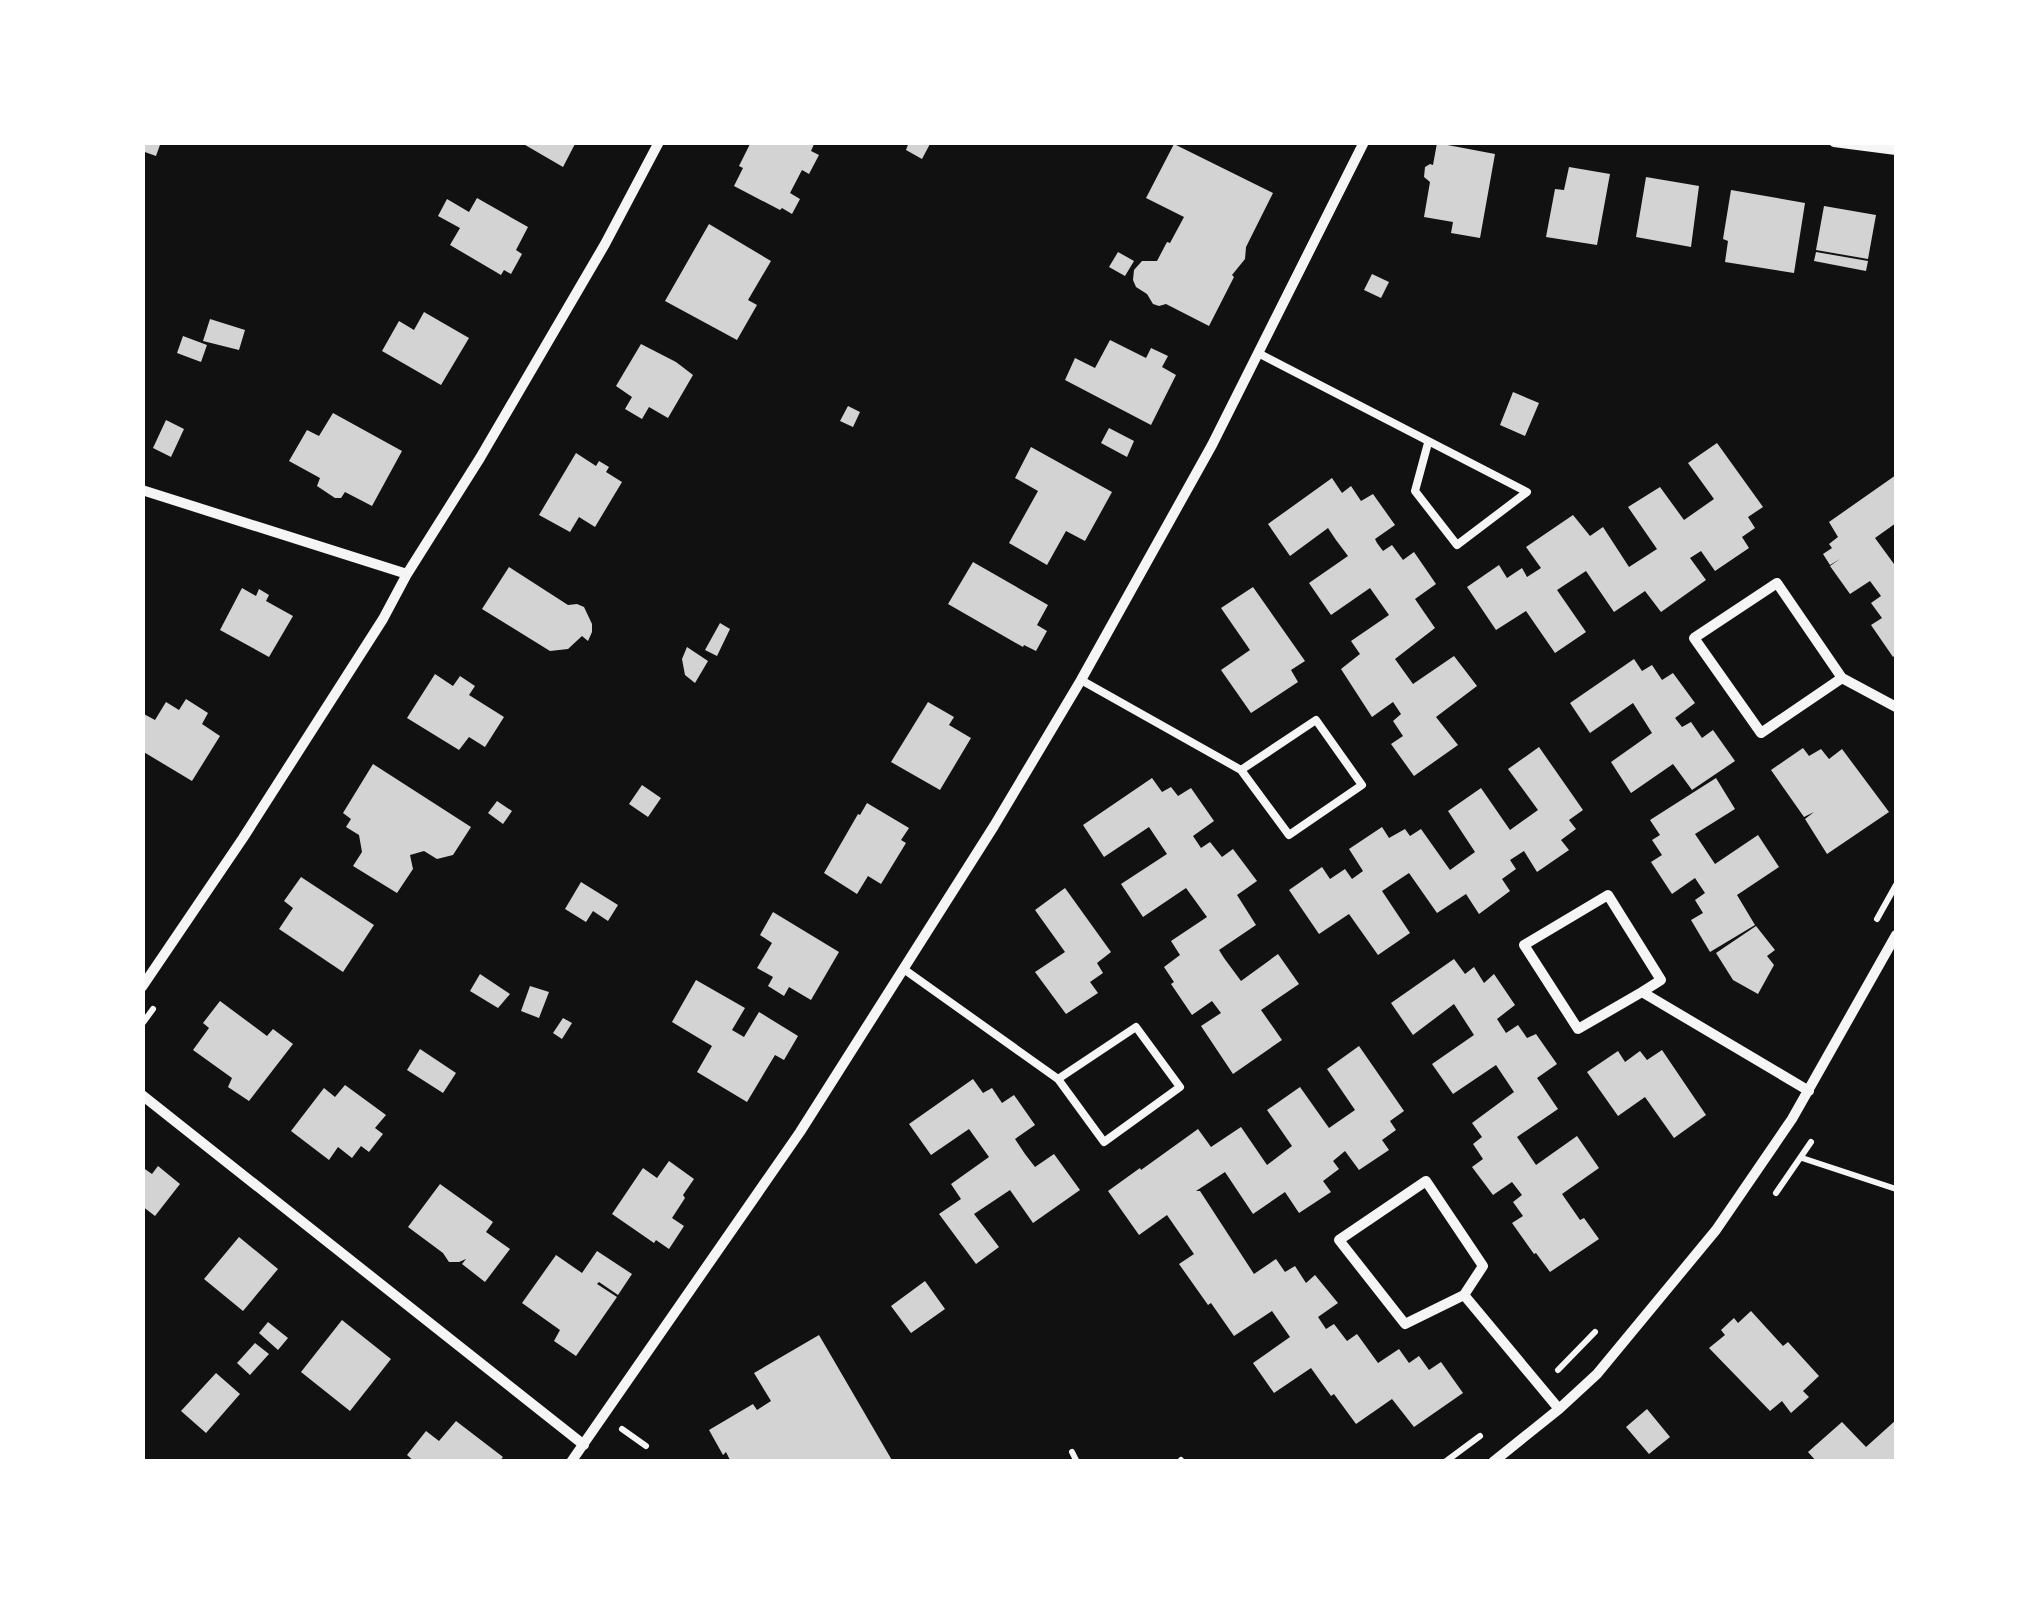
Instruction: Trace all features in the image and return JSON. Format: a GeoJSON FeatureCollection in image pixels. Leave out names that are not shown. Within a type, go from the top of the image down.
{"type":"FeatureCollection","features":[{"type":"Feature","properties":{"kind":"street"},"geometry":{"type":"LineString","coordinates":[[142,987],[384,619],[605,244],[659,142]]}},
{"type":"Feature","properties":{"kind":"street"},"geometry":{"type":"LineString","coordinates":[[572,1462],[800,1132],[905,970],[1082,680],[1212,445],[1364,142]]}},
{"type":"Feature","properties":{"kind":"street"},"geometry":{"type":"LineString","coordinates":[[1834,142],[1896,150]]}},
{"type":"Feature","properties":{"kind":"street"},"geometry":{"type":"LineString","coordinates":[[142,490],[408,574]]}},
{"type":"Feature","properties":{"kind":"street"},"geometry":{"type":"LineString","coordinates":[[1842,678],[1761,733],[1694,638],[1777,584],[1842,678],[1896,707]]}},
{"type":"Feature","properties":{"kind":"street"},"geometry":{"type":"LineString","coordinates":[[1608,895],[1662,980],[1642,992],[1578,1029],[1524,945],[1608,895]]}},
{"type":"Feature","properties":{"kind":"street"},"geometry":{"type":"LineString","coordinates":[[1493,1462],[1596,1374],[1716,1230],[1792,1119],[1896,936]]}},
{"type":"Feature","properties":{"kind":"street"},"geometry":{"type":"LineString","coordinates":[[1642,992],[1809,1091]]}},
{"type":"Feature","properties":{"kind":"street"},"geometry":{"type":"LineString","coordinates":[[142,1096],[584,1446]]}},
{"type":"Feature","properties":{"kind":"street"},"geometry":{"type":"LineString","coordinates":[[1426,1181],[1484,1266],[1464,1295],[1404,1324],[1339,1240],[1426,1181]]}},
{"type":"Feature","properties":{"kind":"street"},"geometry":{"type":"LineString","coordinates":[[1464,1295],[1559,1409]]}},
{"type":"Feature","properties":{"kind":"lane"},"geometry":{"type":"LineString","coordinates":[[1258,354],[1526,492],[1457,545],[1415,491],[1428,443]]}},
{"type":"Feature","properties":{"kind":"lane"},"geometry":{"type":"LineString","coordinates":[[1082,680],[1241,770],[1289,835],[1362,784],[1316,720],[1241,770]]}},
{"type":"Feature","properties":{"kind":"lane"},"geometry":{"type":"LineString","coordinates":[[905,970],[1058,1079],[1104,1142],[1180,1087],[1136,1027],[1058,1079]]}},
{"type":"Feature","properties":{"kind":"path"},"geometry":{"type":"LineString","coordinates":[[1872,927],[1896,885]]}},
{"type":"Feature","properties":{"kind":"path"},"geometry":{"type":"LineString","coordinates":[[1802,1158],[1896,1189]]}},
{"type":"Feature","properties":{"kind":"path"},"geometry":{"type":"LineString","coordinates":[[1540,1387],[1598,1328]]}},
{"type":"Feature","properties":{"kind":"path"},"geometry":{"type":"LineString","coordinates":[[1444,1462],[1485,1433]]}},
{"type":"Feature","properties":{"kind":"path"},"geometry":{"type":"LineString","coordinates":[[1072,1452],[1077,1462]]}},
{"type":"Feature","properties":{"kind":"building"},"geometry":{"type":"Polygon","coordinates":[[[142,142],[161,142],[156,156],[142,151],[142,142]]]}},
{"type":"Feature","properties":{"kind":"building"},"geometry":{"type":"Polygon","coordinates":[[[520,142],[576,142],[563,167],[520,142]]]}},
{"type":"Feature","properties":{"kind":"building"},"geometry":{"type":"Polygon","coordinates":[[[751,142],[815,142],[811,151],[819,155],[809,174],[802,170],[790,193],[800,199],[792,214],[734,186],[751,142]]]}},
{"type":"Feature","properties":{"kind":"building"},"geometry":{"type":"Polygon","coordinates":[[[909,142],[931,142],[922,159],[906,150],[909,142]]]}},
{"type":"Feature","properties":{"kind":"building"},"geometry":{"type":"Polygon","coordinates":[[[1437,143],[1495,154],[1480,238],[1451,233],[1453,222],[1424,217],[1430,182],[1424,177],[1425,167],[1433,165],[1437,143]]]}},
{"type":"Feature","properties":{"kind":"building"},"geometry":{"type":"Polygon","coordinates":[[[1174,144],[1273,193],[1246,247],[1245,259],[1232,275],[1209,326],[1166,304],[1153,304],[1133,280],[1134,270],[1142,261],[1157,261],[1184,217],[1146,198],[1174,144]]]}},
{"type":"Feature","properties":{"kind":"building"},"geometry":{"type":"Polygon","coordinates":[[[1569,167],[1610,174],[1597,245],[1546,237],[1555,189],[1564,190],[1569,167]]]}},
{"type":"Feature","properties":{"kind":"building"},"geometry":{"type":"Polygon","coordinates":[[[1646,177],[1699,186],[1691,247],[1636,237],[1646,177]]]}},
{"type":"Feature","properties":{"kind":"building"},"geometry":{"type":"Polygon","coordinates":[[[1731,190],[1805,203],[1794,273],[1725,262],[1728,241],[1723,239],[1731,190]]]}},
{"type":"Feature","properties":{"kind":"building"},"geometry":{"type":"Polygon","coordinates":[[[477,198],[528,227],[516,250],[522,254],[511,274],[504,270],[501,275],[450,245],[460,228],[438,216],[447,199],[469,212],[477,198]]]}},
{"type":"Feature","properties":{"kind":"building"},"geometry":{"type":"Polygon","coordinates":[[[1824,206],[1876,215],[1868,259],[1816,250],[1824,206]]]}},
{"type":"Feature","properties":{"kind":"building"},"geometry":{"type":"Polygon","coordinates":[[[709,224],[771,261],[748,300],[757,305],[737,340],[665,301],[709,224]]]}},
{"type":"Feature","properties":{"kind":"building"},"geometry":{"type":"Polygon","coordinates":[[[1118,252],[1134,261],[1125,276],[1109,267],[1118,252]]]}},
{"type":"Feature","properties":{"kind":"building"},"geometry":{"type":"Polygon","coordinates":[[[1816,252],[1868,261],[1866,271],[1814,261],[1816,252]]]}},
{"type":"Feature","properties":{"kind":"building"},"geometry":{"type":"Polygon","coordinates":[[[1372,274],[1389,282],[1381,298],[1364,290],[1372,274]]]}},
{"type":"Feature","properties":{"kind":"building"},"geometry":{"type":"Polygon","coordinates":[[[424,312],[469,338],[441,385],[382,351],[399,321],[414,330],[424,312]]]}},
{"type":"Feature","properties":{"kind":"building"},"geometry":{"type":"Polygon","coordinates":[[[210,319],[245,330],[239,350],[203,341],[210,319]]]}},
{"type":"Feature","properties":{"kind":"building"},"geometry":{"type":"Polygon","coordinates":[[[183,336],[207,345],[201,362],[177,353],[183,336]]]}},
{"type":"Feature","properties":{"kind":"building"},"geometry":{"type":"Polygon","coordinates":[[[1110,340],[1146,358],[1151,348],[1168,356],[1162,367],[1176,375],[1151,425],[1065,380],[1075,358],[1095,368],[1110,340]]]}},
{"type":"Feature","properties":{"kind":"building"},"geometry":{"type":"Polygon","coordinates":[[[641,344],[693,375],[668,418],[649,407],[642,419],[625,409],[632,397],[616,386],[641,344]]]}},
{"type":"Feature","properties":{"kind":"building"},"geometry":{"type":"Polygon","coordinates":[[[1513,392],[1539,403],[1525,436],[1500,425],[1513,392]]]}},
{"type":"Feature","properties":{"kind":"building"},"geometry":{"type":"Polygon","coordinates":[[[848,406],[860,412],[853,427],[840,421],[848,406]]]}},
{"type":"Feature","properties":{"kind":"building"},"geometry":{"type":"Polygon","coordinates":[[[333,413],[402,451],[372,506],[345,492],[341,498],[335,498],[317,486],[320,478],[289,461],[307,430],[319,436],[333,413]]]}},
{"type":"Feature","properties":{"kind":"building"},"geometry":{"type":"Polygon","coordinates":[[[166,420],[184,429],[171,457],[153,448],[166,420]]]}},
{"type":"Feature","properties":{"kind":"building"},"geometry":{"type":"Polygon","coordinates":[[[1109,428],[1134,441],[1127,457],[1101,443],[1109,428]]]}},
{"type":"Feature","properties":{"kind":"building"},"geometry":{"type":"Polygon","coordinates":[[[1717,443],[1763,507],[1748,517],[1755,528],[1742,537],[1749,548],[1715,571],[1701,551],[1690,558],[1706,580],[1661,612],[1645,591],[1614,612],[1586,571],[1557,590],[1586,632],[1555,653],[1526,611],[1496,630],[1467,587],[1499,565],[1507,578],[1522,568],[1527,577],[1541,568],[1526,547],[1573,515],[1590,536],[1603,527],[1629,567],[1657,549],[1628,507],[1660,487],[1684,520],[1714,499],[1688,463],[1717,443]]]}},
{"type":"Feature","properties":{"kind":"building"},"geometry":{"type":"Polygon","coordinates":[[[1031,447],[1112,492],[1085,541],[1066,531],[1047,565],[1009,543],[1038,491],[1015,478],[1031,447]]]}},
{"type":"Feature","properties":{"kind":"building"},"geometry":{"type":"Polygon","coordinates":[[[576,453],[596,466],[599,461],[609,467],[606,472],[622,482],[595,527],[579,517],[570,532],[539,515],[576,453]]]}},
{"type":"Feature","properties":{"kind":"building"},"geometry":{"type":"Polygon","coordinates":[[[1896,475],[1896,523],[1875,538],[1896,563],[1893,657],[1871,625],[1882,618],[1871,603],[1881,596],[1870,581],[1850,594],[1830,566],[1840,559],[1830,565],[1823,554],[1838,537],[1829,522],[1896,475]]]}},
{"type":"Feature","properties":{"kind":"building"},"geometry":{"type":"Polygon","coordinates":[[[1332,478],[1342,493],[1351,486],[1361,501],[1373,494],[1395,525],[1375,539],[1377,543],[1383,551],[1392,545],[1403,560],[1414,552],[1436,584],[1415,599],[1435,628],[1395,659],[1413,684],[1454,656],[1477,686],[1436,717],[1458,745],[1414,776],[1391,744],[1403,736],[1393,721],[1401,714],[1393,702],[1372,717],[1341,669],[1360,654],[1351,641],[1389,615],[1370,588],[1331,615],[1309,583],[1348,556],[1328,528],[1290,556],[1268,524],[1332,478]]]}},
{"type":"Feature","properties":{"kind":"building"},"geometry":{"type":"Polygon","coordinates":[[[973,562],[1048,605],[1037,625],[1047,631],[1036,651],[948,604],[973,562]]]}},
{"type":"Feature","properties":{"kind":"building"},"geometry":{"type":"Polygon","coordinates":[[[509,567],[568,605],[584,607],[592,624],[588,641],[582,636],[568,649],[550,651],[482,609],[509,567]]]}},
{"type":"Feature","properties":{"kind":"building"},"geometry":{"type":"Polygon","coordinates":[[[1253,587],[1305,661],[1291,670],[1298,682],[1251,713],[1221,670],[1250,650],[1221,608],[1253,587]]]}},
{"type":"Feature","properties":{"kind":"building"},"geometry":{"type":"Polygon","coordinates":[[[242,588],[256,596],[259,589],[269,595],[266,601],[293,616],[269,657],[220,630],[242,588]]]}},
{"type":"Feature","properties":{"kind":"building"},"geometry":{"type":"Polygon","coordinates":[[[720,623],[730,629],[717,656],[705,650],[720,623]]]}},
{"type":"Feature","properties":{"kind":"building"},"geometry":{"type":"Polygon","coordinates":[[[687,647],[708,661],[695,683],[685,675],[682,659],[687,647]]]}},
{"type":"Feature","properties":{"kind":"building"},"geometry":{"type":"Polygon","coordinates":[[[1634,659],[1642,671],[1652,665],[1662,680],[1673,673],[1695,703],[1675,718],[1682,727],[1691,722],[1702,738],[1713,730],[1735,761],[1692,790],[1673,764],[1631,793],[1611,762],[1652,733],[1633,703],[1590,733],[1570,703],[1634,659]]]}},
{"type":"Feature","properties":{"kind":"building"},"geometry":{"type":"Polygon","coordinates":[[[435,674],[453,686],[460,676],[475,686],[469,695],[504,717],[485,747],[469,737],[459,750],[407,718],[435,674]]]}},
{"type":"Feature","properties":{"kind":"building"},"geometry":{"type":"Polygon","coordinates":[[[186,699],[208,713],[202,724],[220,736],[192,781],[142,751],[142,713],[155,720],[166,702],[179,710],[186,699]]]}},
{"type":"Feature","properties":{"kind":"building"},"geometry":{"type":"Polygon","coordinates":[[[928,702],[954,717],[949,725],[971,738],[940,790],[891,762],[928,702]]]}},
{"type":"Feature","properties":{"kind":"building"},"geometry":{"type":"Polygon","coordinates":[[[1539,747],[1583,810],[1569,820],[1576,829],[1561,840],[1569,850],[1537,872],[1524,851],[1510,860],[1516,869],[1502,879],[1510,891],[1479,914],[1466,894],[1437,913],[1409,873],[1382,891],[1410,933],[1378,955],[1349,914],[1319,934],[1289,890],[1322,867],[1330,879],[1345,869],[1352,879],[1363,871],[1349,849],[1382,827],[1389,838],[1405,829],[1410,836],[1421,829],[1450,870],[1475,852],[1448,811],[1481,788],[1510,830],[1538,810],[1508,769],[1539,747]]]}},
{"type":"Feature","properties":{"kind":"building"},"geometry":{"type":"Polygon","coordinates":[[[1803,748],[1809,756],[1821,749],[1829,759],[1842,749],[1889,812],[1827,854],[1805,819],[1814,812],[1804,817],[1771,770],[1803,748]]]}},
{"type":"Feature","properties":{"kind":"building"},"geometry":{"type":"Polygon","coordinates":[[[373,764],[471,827],[453,855],[437,859],[424,851],[410,855],[413,869],[397,893],[353,866],[362,852],[359,835],[346,827],[351,819],[343,813],[373,764]]]}},
{"type":"Feature","properties":{"kind":"building"},"geometry":{"type":"Polygon","coordinates":[[[1152,778],[1162,792],[1171,787],[1178,796],[1191,788],[1214,821],[1193,836],[1201,848],[1210,842],[1222,857],[1233,849],[1257,881],[1237,895],[1256,925],[1219,950],[1224,958],[1241,981],[1278,954],[1299,984],[1261,1010],[1282,1040],[1233,1074],[1201,1026],[1221,1013],[1212,1001],[1192,1015],[1164,967],[1180,955],[1171,941],[1207,917],[1186,888],[1143,917],[1121,884],[1167,854],[1149,827],[1104,857],[1083,825],[1152,778]]]}},
{"type":"Feature","properties":{"kind":"building"},"geometry":{"type":"Polygon","coordinates":[[[1716,778],[1735,809],[1695,834],[1715,864],[1758,835],[1779,867],[1737,895],[1755,925],[1710,952],[1691,920],[1703,913],[1695,900],[1705,893],[1695,878],[1672,894],[1651,862],[1662,855],[1652,840],[1660,835],[1650,820],[1716,778]]]}},
{"type":"Feature","properties":{"kind":"building"},"geometry":{"type":"Polygon","coordinates":[[[642,785],[661,798],[648,817],[629,804],[642,785]]]}},
{"type":"Feature","properties":{"kind":"building"},"geometry":{"type":"Polygon","coordinates":[[[497,801],[512,811],[503,824],[488,813],[497,801]]]}},
{"type":"Feature","properties":{"kind":"building"},"geometry":{"type":"Polygon","coordinates":[[[867,803],[909,828],[901,840],[906,843],[881,884],[868,876],[857,894],[824,873],[867,803]]]}},
{"type":"Feature","properties":{"kind":"building"},"geometry":{"type":"Polygon","coordinates":[[[301,877],[374,925],[343,972],[279,929],[293,908],[284,901],[301,877]]]}},
{"type":"Feature","properties":{"kind":"building"},"geometry":{"type":"Polygon","coordinates":[[[581,882],[618,905],[608,921],[593,911],[586,922],[565,909],[581,882]]]}},
{"type":"Feature","properties":{"kind":"building"},"geometry":{"type":"Polygon","coordinates":[[[1065,888],[1111,952],[1097,963],[1103,973],[1090,982],[1098,993],[1066,1014],[1035,972],[1065,952],[1035,910],[1065,888]]]}},
{"type":"Feature","properties":{"kind":"building"},"geometry":{"type":"Polygon","coordinates":[[[773,912],[839,952],[811,1000],[789,987],[784,996],[768,986],[773,977],[757,968],[772,943],[760,935],[773,912]]]}},
{"type":"Feature","properties":{"kind":"building"},"geometry":{"type":"Polygon","coordinates":[[[1756,926],[1775,950],[1767,956],[1774,965],[1758,994],[1733,980],[1716,953],[1756,926]]]}},
{"type":"Feature","properties":{"kind":"building"},"geometry":{"type":"Polygon","coordinates":[[[1454,959],[1465,974],[1474,967],[1484,983],[1494,974],[1515,1005],[1497,1019],[1506,1033],[1518,1025],[1527,1038],[1536,1034],[1557,1064],[1537,1078],[1558,1109],[1517,1137],[1536,1165],[1577,1136],[1599,1168],[1562,1194],[1599,1239],[1550,1272],[1512,1223],[1523,1216],[1513,1202],[1522,1195],[1512,1182],[1493,1195],[1472,1167],[1483,1159],[1473,1144],[1482,1137],[1472,1123],[1514,1092],[1496,1065],[1453,1094],[1432,1064],[1474,1035],[1454,1004],[1413,1035],[1391,1003],[1454,959]]]}},
{"type":"Feature","properties":{"kind":"building"},"geometry":{"type":"Polygon","coordinates":[[[480,974],[510,994],[498,1008],[470,991],[480,974]]]}},
{"type":"Feature","properties":{"kind":"building"},"geometry":{"type":"Polygon","coordinates":[[[696,980],[745,1008],[732,1030],[744,1037],[759,1012],[798,1036],[784,1060],[775,1055],[747,1102],[697,1072],[712,1046],[672,1022],[696,980]]]}},
{"type":"Feature","properties":{"kind":"building"},"geometry":{"type":"Polygon","coordinates":[[[530,986],[549,992],[539,1018],[521,1011],[530,986]]]}},
{"type":"Feature","properties":{"kind":"building"},"geometry":{"type":"Polygon","coordinates":[[[220,1001],[267,1036],[273,1029],[293,1044],[249,1101],[228,1087],[232,1078],[193,1050],[209,1028],[203,1023],[220,1001]]]}},
{"type":"Feature","properties":{"kind":"building"},"geometry":{"type":"Polygon","coordinates":[[[563,1018],[572,1023],[562,1039],[553,1033],[563,1018]]]}},
{"type":"Feature","properties":{"kind":"building"},"geometry":{"type":"Polygon","coordinates":[[[1359,1046],[1404,1111],[1390,1121],[1396,1130],[1382,1140],[1389,1150],[1359,1170],[1345,1151],[1333,1161],[1339,1169],[1323,1181],[1331,1192],[1299,1213],[1285,1192],[1253,1214],[1225,1172],[1196,1191],[1200,1191],[1254,1274],[1276,1259],[1285,1272],[1295,1266],[1306,1283],[1315,1275],[1338,1303],[1318,1317],[1326,1329],[1334,1324],[1347,1341],[1357,1334],[1378,1363],[1399,1349],[1409,1363],[1419,1356],[1429,1370],[1441,1362],[1463,1393],[1414,1427],[1392,1399],[1356,1424],[1311,1368],[1274,1393],[1253,1363],[1290,1337],[1272,1311],[1234,1336],[1179,1264],[1194,1254],[1167,1215],[1139,1235],[1108,1191],[1198,1129],[1211,1147],[1241,1127],[1267,1165],[1292,1146],[1267,1110],[1300,1087],[1329,1128],[1355,1110],[1327,1069],[1359,1046]]]}},
{"type":"Feature","properties":{"kind":"building"},"geometry":{"type":"Polygon","coordinates":[[[420,1049],[456,1073],[443,1093],[407,1070],[420,1049]]]}},
{"type":"Feature","properties":{"kind":"building"},"geometry":{"type":"Polygon","coordinates":[[[1662,1050],[1706,1115],[1674,1138],[1645,1097],[1618,1116],[1587,1072],[1618,1051],[1625,1062],[1640,1051],[1647,1060],[1662,1050]]]}},
{"type":"Feature","properties":{"kind":"building"},"geometry":{"type":"Polygon","coordinates":[[[973,1079],[983,1093],[992,1088],[1002,1103],[1014,1095],[1035,1125],[1015,1139],[1025,1154],[1035,1167],[1054,1154],[1080,1190],[1033,1223],[1010,1190],[974,1214],[999,1247],[976,1264],[939,1214],[961,1199],[951,1184],[989,1157],[969,1129],[931,1155],[909,1124],[973,1079]]]}},
{"type":"Feature","properties":{"kind":"building"},"geometry":{"type":"Polygon","coordinates":[[[345,1085],[386,1115],[375,1128],[383,1134],[369,1152],[361,1146],[352,1158],[338,1147],[329,1160],[291,1131],[324,1088],[335,1097],[345,1085]]]}},
{"type":"Feature","properties":{"kind":"building"},"geometry":{"type":"Polygon","coordinates":[[[669,1161],[694,1179],[672,1218],[684,1226],[669,1249],[612,1214],[643,1168],[657,1178],[669,1161]]]}},
{"type":"Feature","properties":{"kind":"building"},"geometry":{"type":"Polygon","coordinates":[[[158,1166],[180,1184],[155,1216],[142,1206],[142,1167],[152,1174],[158,1166]]]}},
{"type":"Feature","properties":{"kind":"building"},"geometry":{"type":"Polygon","coordinates":[[[440,1184],[493,1222],[486,1232],[510,1249],[485,1282],[462,1264],[466,1259],[449,1262],[408,1227],[440,1184]]]}},
{"type":"Feature","properties":{"kind":"building"},"geometry":{"type":"Polygon","coordinates":[[[239,1237],[278,1269],[243,1311],[204,1279],[239,1237]]]}},
{"type":"Feature","properties":{"kind":"building"},"geometry":{"type":"Polygon","coordinates":[[[597,1251],[632,1274],[618,1295],[597,1284],[617,1297],[576,1356],[554,1341],[560,1330],[522,1303],[556,1255],[582,1273],[597,1251]]]}},
{"type":"Feature","properties":{"kind":"building"},"geometry":{"type":"Polygon","coordinates":[[[925,1281],[945,1309],[911,1333],[891,1306],[925,1281]]]}},
{"type":"Feature","properties":{"kind":"building"},"geometry":{"type":"Polygon","coordinates":[[[1751,1311],[1783,1346],[1788,1342],[1819,1376],[1803,1391],[1809,1397],[1791,1413],[1782,1401],[1770,1411],[1709,1348],[1725,1335],[1721,1330],[1734,1318],[1738,1323],[1751,1311]]]}},
{"type":"Feature","properties":{"kind":"building"},"geometry":{"type":"Polygon","coordinates":[[[342,1320],[391,1359],[350,1411],[301,1372],[342,1320]]]}},
{"type":"Feature","properties":{"kind":"building"},"geometry":{"type":"Polygon","coordinates":[[[268,1322],[288,1338],[278,1350],[259,1333],[268,1322]]]}},
{"type":"Feature","properties":{"kind":"building"},"geometry":{"type":"Polygon","coordinates":[[[819,1335],[893,1462],[731,1462],[709,1430],[753,1404],[757,1410],[771,1401],[754,1373],[819,1335]]]}},
{"type":"Feature","properties":{"kind":"building"},"geometry":{"type":"Polygon","coordinates":[[[255,1343],[269,1354],[250,1375],[237,1363],[255,1343]]]}},
{"type":"Feature","properties":{"kind":"building"},"geometry":{"type":"Polygon","coordinates":[[[216,1373],[240,1394],[206,1433],[181,1411],[216,1373]]]}},
{"type":"Feature","properties":{"kind":"building"},"geometry":{"type":"Polygon","coordinates":[[[1647,1409],[1670,1437],[1649,1454],[1626,1427],[1647,1409]]]}},
{"type":"Feature","properties":{"kind":"building"},"geometry":{"type":"Polygon","coordinates":[[[1896,1420],[1896,1462],[1817,1462],[1808,1452],[1842,1422],[1866,1447],[1896,1420]]]}},
{"type":"Feature","properties":{"kind":"building"},"geometry":{"type":"Polygon","coordinates":[[[456,1421],[503,1457],[499,1462],[415,1462],[407,1455],[426,1431],[439,1441],[456,1421]]]}}]}
